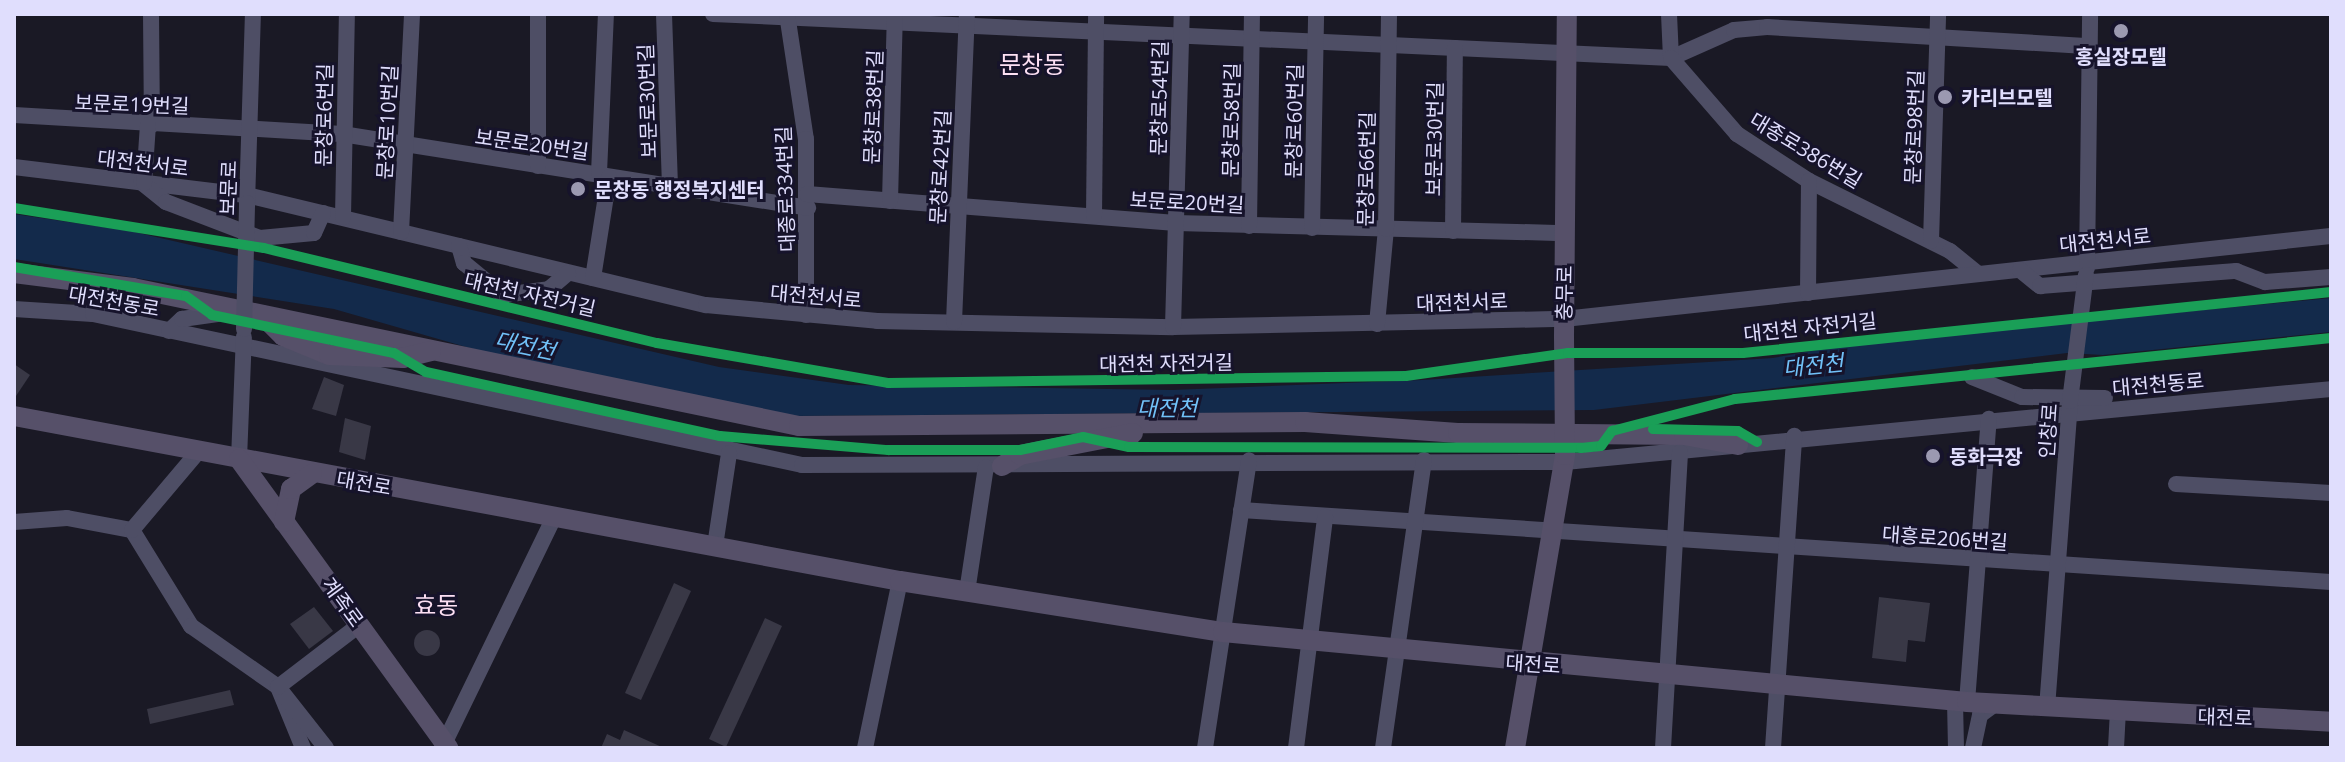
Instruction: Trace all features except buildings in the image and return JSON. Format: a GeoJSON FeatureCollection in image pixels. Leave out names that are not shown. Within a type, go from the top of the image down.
{"type":"FeatureCollection","features":[{"type":"Feature","properties":{"kind":"main road","name":"충무로"},"geometry":{"type":"LineString","coordinates":[[1516,747],[1556,534],[1565,458],[1567,14]]}},
{"type":"Feature","properties":{"kind":"main road"},"geometry":{"type":"LineString","coordinates":[[14,273],[79,279],[241,320],[262,315],[439,349],[799,426],[1192,424],[1684,435],[1738,445]]}},
{"type":"Feature","properties":{"kind":"main road"},"geometry":{"type":"LineString","coordinates":[[262,315],[283,336],[328,360],[403,358],[439,349]]}},
{"type":"Feature","properties":{"kind":"main road","name":"대전로"},"geometry":{"type":"LineString","coordinates":[[16,422],[239,459],[900,581],[1223,632],[1397,653],[1668,673],[1958,708],[1995,704],[2118,713],[2331,722]]}},
{"type":"Feature","properties":{"kind":"main road"},"geometry":{"type":"LineString","coordinates":[[994,467],[1020,455],[1084,441],[1192,424]]}},
{"type":"Feature","properties":{"kind":"main road","name":"계족로"},"geometry":{"type":"LineString","coordinates":[[239,459],[446,747]]}},
{"type":"Feature","properties":{"kind":"main road"},"geometry":{"type":"LineString","coordinates":[[284,522],[291,489],[312,474]]}},
{"type":"Feature","properties":{"kind":"street"},"geometry":{"type":"LineString","coordinates":[[151,14],[150,125],[142,183],[166,202],[260,238],[314,233],[323,213]]}},
{"type":"Feature","properties":{"kind":"street","name":"보문로"},"geometry":{"type":"LineString","coordinates":[[239,459],[253,14]]}},
{"type":"Feature","properties":{"kind":"street","name":"문창로6번길"},"geometry":{"type":"LineString","coordinates":[[343,217],[342,134],[347,14]]}},
{"type":"Feature","properties":{"kind":"street","name":"문창로10번길"},"geometry":{"type":"LineString","coordinates":[[401,232],[412,14]]}},
{"type":"Feature","properties":{"kind":"street"},"geometry":{"type":"LineString","coordinates":[[538,14],[538,166]]}},
{"type":"Feature","properties":{"kind":"street","name":"보문로30번길"},"geometry":{"type":"LineString","coordinates":[[604,175],[606,14]]}},
{"type":"Feature","properties":{"kind":"street","name":"보문로30번길"},"geometry":{"type":"LineString","coordinates":[[664,14],[670,187]]}},
{"type":"Feature","properties":{"kind":"street"},"geometry":{"type":"LineString","coordinates":[[713,14],[1023,22],[1096,34],[1181,35],[1671,58],[1734,30],[1767,27],[2089,46]]}},
{"type":"Feature","properties":{"kind":"street"},"geometry":{"type":"LineString","coordinates":[[1094,216],[1096,14]]}},
{"type":"Feature","properties":{"kind":"street","name":"문창로54번길"},"geometry":{"type":"LineString","coordinates":[[1173,327],[1182,14]]}},
{"type":"Feature","properties":{"kind":"street","name":"문창로58번길"},"geometry":{"type":"LineString","coordinates":[[1249,226],[1252,14]]}},
{"type":"Feature","properties":{"kind":"street","name":"문창로60번길"},"geometry":{"type":"LineString","coordinates":[[1312,228],[1316,14]]}},
{"type":"Feature","properties":{"kind":"street","name":"문창로66번길"},"geometry":{"type":"LineString","coordinates":[[1377,324],[1386,229],[1389,14]]}},
{"type":"Feature","properties":{"kind":"street"},"geometry":{"type":"LineString","coordinates":[[1669,14],[1671,58]]}},
{"type":"Feature","properties":{"kind":"street","name":"문창로98번길"},"geometry":{"type":"LineString","coordinates":[[1931,241],[1938,14]]}},
{"type":"Feature","properties":{"kind":"street","name":"인창로"},"geometry":{"type":"LineString","coordinates":[[2047,708],[2070,406],[2087,268],[2090,14]]}},
{"type":"Feature","properties":{"kind":"street","name":"대종로334번길"},"geometry":{"type":"LineString","coordinates":[[788,18],[806,139],[806,315]]}},
{"type":"Feature","properties":{"kind":"street","name":"문창로38번길"},"geometry":{"type":"LineString","coordinates":[[890,201],[895,20]]}},
{"type":"Feature","properties":{"kind":"street","name":"문창로42번길"},"geometry":{"type":"LineString","coordinates":[[954,322],[967,22]]}},
{"type":"Feature","properties":{"kind":"street","name":"보문로30번길"},"geometry":{"type":"LineString","coordinates":[[1453,231],[1455,48]]}},
{"type":"Feature","properties":{"kind":"street","name":"대종로386번길"},"geometry":{"type":"LineString","coordinates":[[1671,58],[1737,134],[1809,181],[1931,241],[1978,274]]}},
{"type":"Feature","properties":{"kind":"street","name":"보문로19번길"},"geometry":{"type":"LineString","coordinates":[[14,115],[150,125],[249,128]]}},
{"type":"Feature","properties":{"kind":"street","name":"보문로20번길"},"geometry":{"type":"LineString","coordinates":[[249,128],[342,134],[670,187],[808,201],[890,201],[1176,223],[1565,233]]}},
{"type":"Feature","properties":{"kind":"street","name":"대전천서로"},"geometry":{"type":"LineString","coordinates":[[14,167],[142,183],[323,213],[706,305],[806,315],[954,322],[1173,327],[1377,324],[1564,327],[1808,293],[2020,270],[2087,268],[2331,236]]}},
{"type":"Feature","properties":{"kind":"street"},"geometry":{"type":"LineString","coordinates":[[593,278],[604,175]]}},
{"type":"Feature","properties":{"kind":"street"},"geometry":{"type":"LineString","coordinates":[[1808,293],[1809,181]]}},
{"type":"Feature","properties":{"kind":"street"},"geometry":{"type":"LineString","coordinates":[[459,246],[464,263],[502,300],[549,289],[568,273]]}},
{"type":"Feature","properties":{"kind":"street"},"geometry":{"type":"LineString","coordinates":[[2020,270],[2040,286],[2236,271],[2265,282],[2331,277]]}},
{"type":"Feature","properties":{"kind":"street","name":"대전천동로"},"geometry":{"type":"LineString","coordinates":[[14,309],[93,314],[244,348],[328,360],[729,453],[802,465],[994,467],[1249,460],[1565,458],[1680,452],[1794,436],[1989,419],[2070,406],[2168,403],[2331,389]]}},
{"type":"Feature","properties":{"kind":"street"},"geometry":{"type":"LineString","coordinates":[[169,331],[182,319],[241,320]]}},
{"type":"Feature","properties":{"kind":"street"},"geometry":{"type":"LineString","coordinates":[[1972,377],[2022,397],[2144,394],[2168,403]]}},
{"type":"Feature","properties":{"kind":"street"},"geometry":{"type":"LineString","coordinates":[[1956,748],[1958,708],[1978,560],[1989,419]]}},
{"type":"Feature","properties":{"kind":"street"},"geometry":{"type":"LineString","coordinates":[[1773,748],[1794,436]]}},
{"type":"Feature","properties":{"kind":"street"},"geometry":{"type":"LineString","coordinates":[[132,530],[198,452]]}},
{"type":"Feature","properties":{"kind":"street"},"geometry":{"type":"LineString","coordinates":[[1663,748],[1680,452]]}},
{"type":"Feature","properties":{"kind":"street"},"geometry":{"type":"LineString","coordinates":[[715,546],[729,453]]}},
{"type":"Feature","properties":{"kind":"street"},"geometry":{"type":"LineString","coordinates":[[1205,748],[1249,460]]}},
{"type":"Feature","properties":{"kind":"street"},"geometry":{"type":"LineString","coordinates":[[1383,748],[1424,460]]}},
{"type":"Feature","properties":{"kind":"street"},"geometry":{"type":"LineString","coordinates":[[967,592],[994,467]]}},
{"type":"Feature","properties":{"kind":"street"},"geometry":{"type":"LineString","coordinates":[[2176,484],[2331,493]]}},
{"type":"Feature","properties":{"kind":"street"},"geometry":{"type":"LineString","coordinates":[[1241,510],[1556,534]]}},
{"type":"Feature","properties":{"kind":"street","name":"계족로"},"geometry":{"type":"LineString","coordinates":[[446,747],[554,517]]}},
{"type":"Feature","properties":{"kind":"street"},"geometry":{"type":"LineString","coordinates":[[1296,748],[1325,517]]}},
{"type":"Feature","properties":{"kind":"street"},"geometry":{"type":"LineString","coordinates":[[14,522],[67,518],[132,530],[191,626],[278,687],[326,748]]}},
{"type":"Feature","properties":{"kind":"street","name":"대흥로206번길"},"geometry":{"type":"LineString","coordinates":[[1556,534],[2331,582]]}},
{"type":"Feature","properties":{"kind":"street"},"geometry":{"type":"LineString","coordinates":[[865,748],[900,581]]}},
{"type":"Feature","properties":{"kind":"street"},"geometry":{"type":"LineString","coordinates":[[278,687],[359,625]]}},
{"type":"Feature","properties":{"kind":"street"},"geometry":{"type":"LineString","coordinates":[[278,687],[303,748]]}},
{"type":"Feature","properties":{"kind":"street"},"geometry":{"type":"LineString","coordinates":[[1973,748],[1980,715],[1995,704]]}},
{"type":"Feature","properties":{"kind":"street"},"geometry":{"type":"LineString","coordinates":[[1945,748],[1958,708]]}},
{"type":"Feature","properties":{"kind":"street"},"geometry":{"type":"LineString","coordinates":[[2116,748],[2118,713]]}},
{"type":"Feature","properties":{"kind":"water","name":"대전천"},"geometry":{"type":"Polygon","coordinates":[[[14,214],[130,231],[719,367],[849,385],[1172,390],[1422,380],[1773,358],[1855,343],[2331,298],[2331,332],[2103,355],[2067,353],[1594,410],[788,416],[494,355],[334,309],[14,259],[14,214]]]}},
{"type":"Feature","properties":{"kind":"cycle path","name":"대전천 자전거길"},"geometry":{"type":"LineString","coordinates":[[14,208],[264,248],[657,343],[888,383],[1406,376],[1568,353],[1743,353],[2331,292]]}},
{"type":"Feature","properties":{"kind":"cycle path"},"geometry":{"type":"LineString","coordinates":[[14,267],[186,296],[212,315],[394,353],[426,372],[720,436],[888,450],[1020,450],[1083,437],[1129,447],[1581,448],[1601,446],[1612,431],[1735,399],[2331,338]]}},
{"type":"Feature","properties":{"kind":"cycle path"},"geometry":{"type":"LineString","coordinates":[[1653,429],[1738,431],[1757,442]]}},
{"type":"Feature","properties":{"kind":"place","name":"홍실장모텔"},"geometry":{"type":"Point","coordinates":[2121,31]}},
{"type":"Feature","properties":{"kind":"place","name":"카리브모텔"},"geometry":{"type":"Point","coordinates":[1945,97]}},
{"type":"Feature","properties":{"kind":"place","name":"문창동 행정복지센터"},"geometry":{"type":"Point","coordinates":[578,189]}},
{"type":"Feature","properties":{"kind":"place","name":"동화극장"},"geometry":{"type":"Point","coordinates":[1933,456]}},
{"type":"Feature","properties":{"kind":"district","name":"문창동"},"geometry":{"type":"Point","coordinates":[1032,64]}},
{"type":"Feature","properties":{"kind":"district","name":"효동"},"geometry":{"type":"Point","coordinates":[436,605]}}]}
